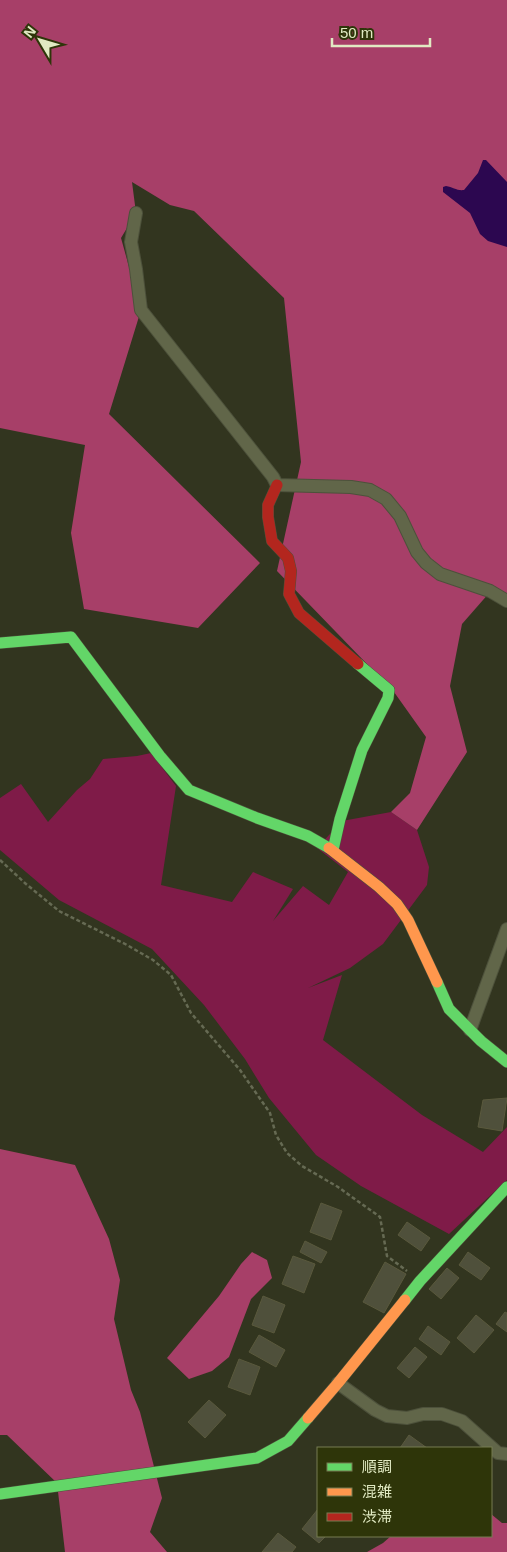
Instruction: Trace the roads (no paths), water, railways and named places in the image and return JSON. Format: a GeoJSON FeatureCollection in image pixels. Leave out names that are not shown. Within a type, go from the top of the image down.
{"type":"FeatureCollection","features":[{"type":"Feature","properties":{"kind":"street"},"geometry":{"type":"LineString","coordinates":[[136,213],[131,242],[141,310],[273,477],[277,486],[268,505],[270,533],[272,541],[288,558],[291,571],[289,594],[300,613],[389,690],[388,698],[362,750],[340,819],[333,850]]}},
{"type":"Feature","properties":{"kind":"street"},"geometry":{"type":"LineString","coordinates":[[277,486],[351,487],[370,490],[386,499],[400,516],[417,552],[426,563],[440,574],[490,591],[507,601]]}},
{"type":"Feature","properties":{"kind":"street"},"geometry":{"type":"LineString","coordinates":[[0,643],[71,638],[160,756],[189,790],[257,818],[308,836],[333,850],[379,886],[397,904],[408,920],[449,1009],[481,1041],[507,1062]]}},
{"type":"Feature","properties":{"kind":"street"},"geometry":{"type":"LineString","coordinates":[[470,1030],[507,929]]}},
{"type":"Feature","properties":{"kind":"street"},"geometry":{"type":"LineString","coordinates":[[0,1494],[257,1458],[288,1441],[420,1282],[507,1187]]}},
{"type":"Feature","properties":{"kind":"street"},"geometry":{"type":"LineString","coordinates":[[338,1383],[375,1410],[387,1416],[407,1418],[423,1414],[442,1414],[462,1421],[491,1447]]}},
{"type":"Feature","properties":{"kind":"street"},"geometry":{"type":"LineString","coordinates":[[492,1448],[498,1453],[507,1454]]}}]}
